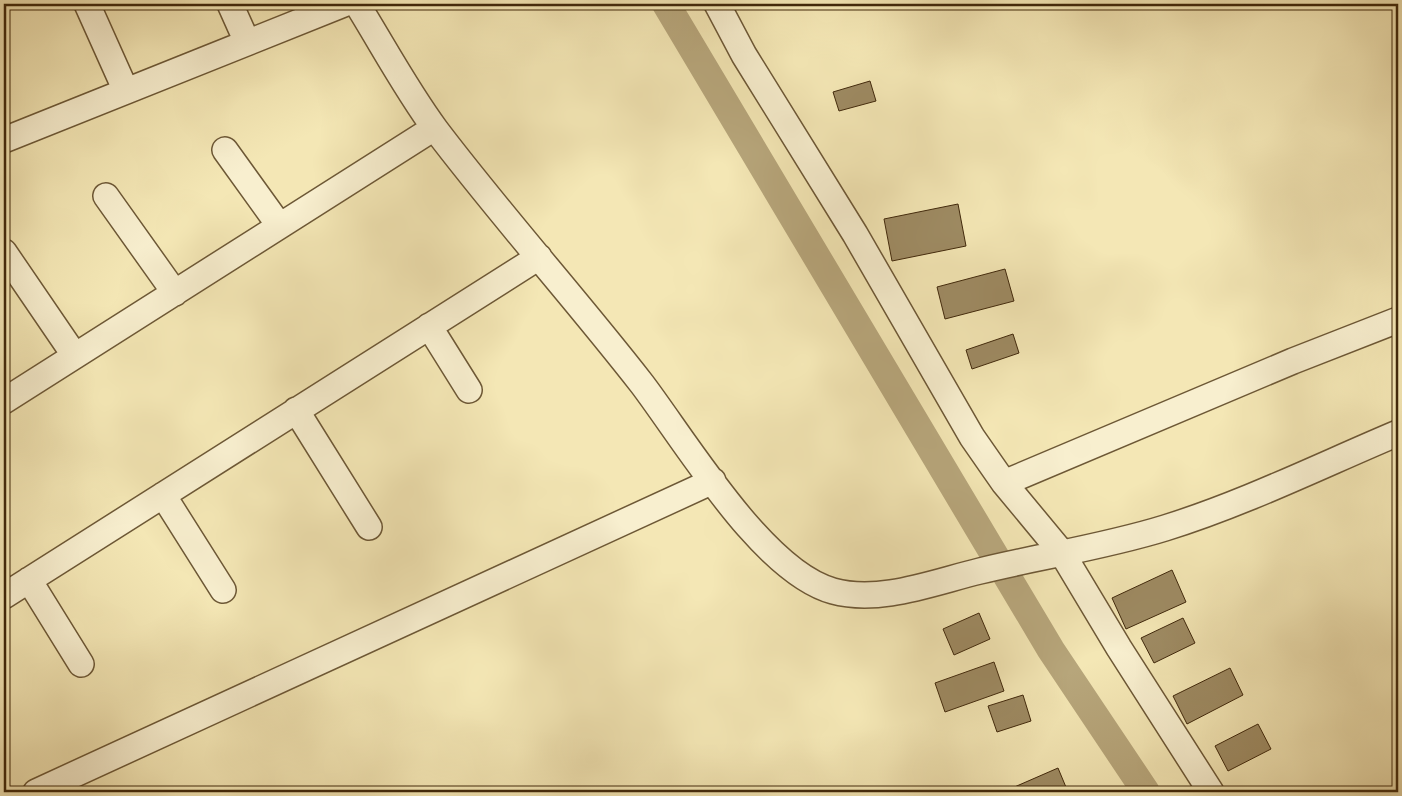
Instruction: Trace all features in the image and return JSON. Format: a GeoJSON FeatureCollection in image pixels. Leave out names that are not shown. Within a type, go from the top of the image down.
{"type":"FeatureCollection","features":[{"type":"Feature","properties":{"kind":"street"},"geometry":{"type":"LineString","coordinates":[[87,4],[126,91]]}},
{"type":"Feature","properties":{"kind":"street"},"geometry":{"type":"LineString","coordinates":[[230,4],[247,42]]}},
{"type":"Feature","properties":{"kind":"street"},"geometry":{"type":"LineString","coordinates":[[4,140],[344,4]]}},
{"type":"Feature","properties":{"kind":"street"},"geometry":{"type":"LineString","coordinates":[[357,4],[434,128],[642,385],[713,480],[775,556],[803,578],[836,592],[870,595],[892,592],[1146,533],[1192,518],[1398,433]]}},
{"type":"Feature","properties":{"kind":"street"},"geometry":{"type":"LineString","coordinates":[[717,4],[744,55],[855,234],[972,437],[1004,483],[1062,553],[1119,648],[1211,792]]}},
{"type":"Feature","properties":{"kind":"street"},"geometry":{"type":"LineString","coordinates":[[4,401],[434,128]]}},
{"type":"Feature","properties":{"kind":"street"},"geometry":{"type":"LineString","coordinates":[[225,150],[279,225]]}},
{"type":"Feature","properties":{"kind":"street"},"geometry":{"type":"LineString","coordinates":[[106,196],[175,293]]}},
{"type":"Feature","properties":{"kind":"street"},"geometry":{"type":"LineString","coordinates":[[4,252],[75,356]]}},
{"type":"Feature","properties":{"kind":"street"},"geometry":{"type":"LineString","coordinates":[[4,596],[539,257]]}},
{"type":"Feature","properties":{"kind":"street"},"geometry":{"type":"LineString","coordinates":[[1004,483],[1293,361],[1398,320]]}},
{"type":"Feature","properties":{"kind":"street"},"geometry":{"type":"LineString","coordinates":[[429,326],[469,390]]}},
{"type":"Feature","properties":{"kind":"street"},"geometry":{"type":"LineString","coordinates":[[296,410],[369,527]]}},
{"type":"Feature","properties":{"kind":"street"},"geometry":{"type":"LineString","coordinates":[[36,792],[713,480]]}},
{"type":"Feature","properties":{"kind":"street"},"geometry":{"type":"LineString","coordinates":[[163,495],[223,590]]}},
{"type":"Feature","properties":{"kind":"street"},"geometry":{"type":"LineString","coordinates":[[29,580],[81,664]]}},
{"type":"Feature","properties":{"kind":"building"},"geometry":{"type":"Polygon","coordinates":[[[870,81],[876,101],[839,111],[833,92],[870,81]]]}},
{"type":"Feature","properties":{"kind":"building"},"geometry":{"type":"Polygon","coordinates":[[[958,204],[966,246],[892,261],[884,219],[958,204]]]}},
{"type":"Feature","properties":{"kind":"building"},"geometry":{"type":"Polygon","coordinates":[[[1005,269],[1014,301],[945,319],[937,287],[1005,269]]]}},
{"type":"Feature","properties":{"kind":"building"},"geometry":{"type":"Polygon","coordinates":[[[1013,334],[1019,353],[972,369],[966,350],[1013,334]]]}},
{"type":"Feature","properties":{"kind":"building"},"geometry":{"type":"Polygon","coordinates":[[[1172,570],[1186,602],[1126,629],[1112,598],[1172,570]]]}},
{"type":"Feature","properties":{"kind":"building"},"geometry":{"type":"Polygon","coordinates":[[[979,613],[990,639],[954,655],[943,629],[979,613]]]}},
{"type":"Feature","properties":{"kind":"building"},"geometry":{"type":"Polygon","coordinates":[[[1183,618],[1195,643],[1154,663],[1141,638],[1183,618]]]}},
{"type":"Feature","properties":{"kind":"building"},"geometry":{"type":"Polygon","coordinates":[[[994,662],[1004,691],[945,712],[935,683],[994,662]]]}},
{"type":"Feature","properties":{"kind":"building"},"geometry":{"type":"Polygon","coordinates":[[[1230,668],[1243,695],[1187,724],[1173,696],[1230,668]]]}},
{"type":"Feature","properties":{"kind":"building"},"geometry":{"type":"Polygon","coordinates":[[[1023,695],[1031,721],[997,732],[988,706],[1023,695]]]}},
{"type":"Feature","properties":{"kind":"building"},"geometry":{"type":"Polygon","coordinates":[[[1258,724],[1271,749],[1228,771],[1215,746],[1258,724]]]}},
{"type":"Feature","properties":{"kind":"building"},"geometry":{"type":"Polygon","coordinates":[[[1058,768],[1068,792],[1003,792],[1058,768]]]}},
{"type":"Feature","properties":{"kind":"waterway"},"geometry":{"type":"LineString","coordinates":[[666,4],[1051,650],[1146,792]]}}]}
